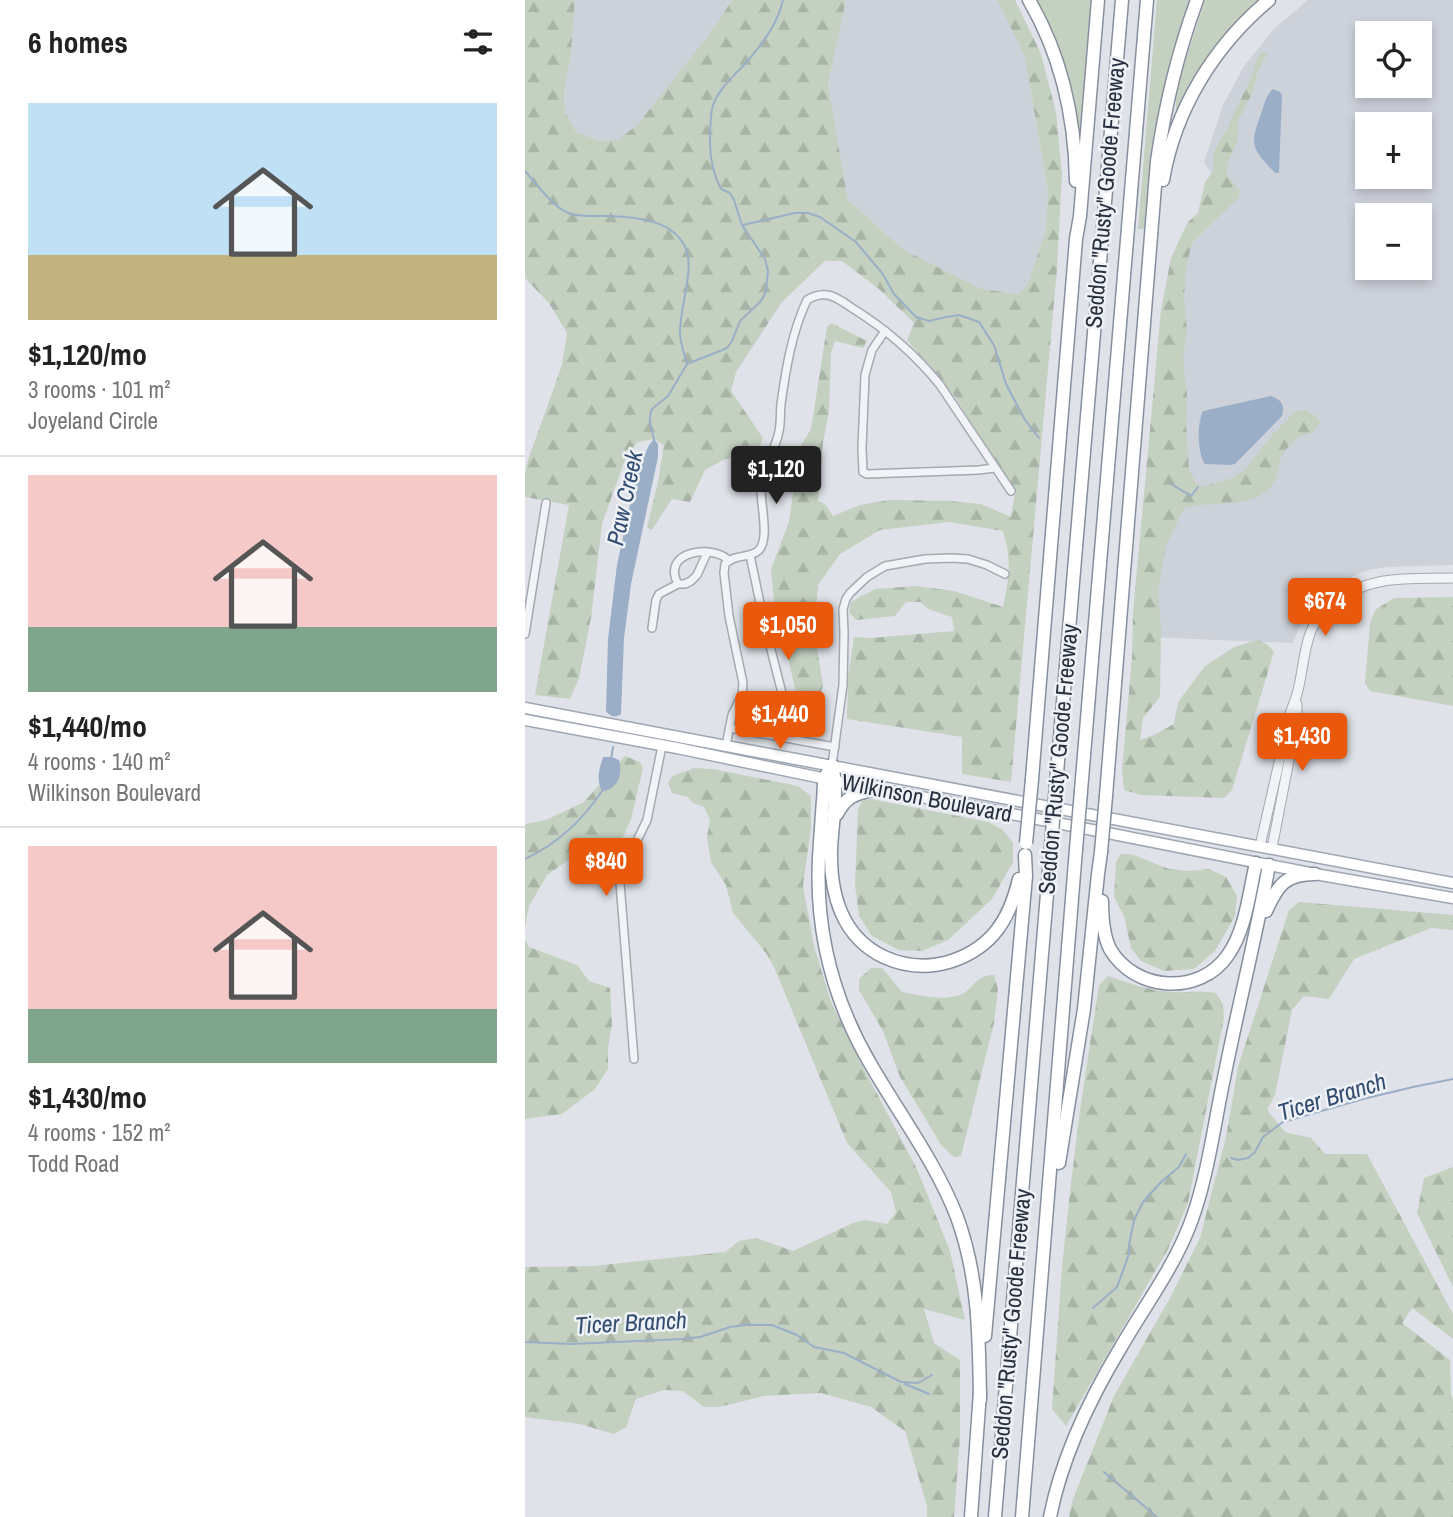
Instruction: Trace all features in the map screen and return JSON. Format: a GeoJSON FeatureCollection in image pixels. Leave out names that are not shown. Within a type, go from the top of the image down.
{"type":"FeatureCollection","features":[{"type":"Feature","properties":{"kind":"highway"},"geometry":{"type":"LineString","coordinates":[[1029,0],[1053,49],[1071,118],[1076,159],[1076,239]]}},
{"type":"Feature","properties":{"kind":"highway"},"geometry":{"type":"LineString","coordinates":[[830,780],[834,824],[831,848],[833,884],[846,923],[864,945],[887,958],[904,964],[923,966],[944,963],[968,954],[989,939],[1007,916],[1015,896],[1025,849],[1098,0]]}},
{"type":"Feature","properties":{"kind":"highway","name":"Seddon \"Rusty\" Goode Freeway"},"geometry":{"type":"LineString","coordinates":[[995,1517],[1122,0]]}},
{"type":"Feature","properties":{"kind":"highway","name":"Seddon \"Rusty\" Goode Freeway"},"geometry":{"type":"LineString","coordinates":[[1022,1517],[1147,0]]}},
{"type":"Feature","properties":{"kind":"highway"},"geometry":{"type":"LineString","coordinates":[[1045,1242],[1080,1036],[1101,852],[1157,161],[1165,111],[1197,0]]}},
{"type":"Feature","properties":{"kind":"highway"},"geometry":{"type":"LineString","coordinates":[[1152,224],[1156,219],[1166,164],[1189,100],[1225,44],[1269,0]]}},
{"type":"Feature","properties":{"kind":"highway"},"geometry":{"type":"LineString","coordinates":[[832,765],[819,846],[818,888],[827,958],[856,1038],[927,1157],[956,1216],[976,1294],[980,1400]]}},
{"type":"Feature","properties":{"kind":"highway"},"geometry":{"type":"LineString","coordinates":[[834,824],[843,803],[850,797],[876,789]]}},
{"type":"Feature","properties":{"kind":"highway"},"geometry":{"type":"LineString","coordinates":[[971,1517],[1026,876],[1025,849]]}},
{"type":"Feature","properties":{"kind":"highway"},"geometry":{"type":"LineString","coordinates":[[1101,852],[1103,921],[1105,937],[1111,951],[1128,969],[1139,976],[1167,984],[1185,983],[1207,975],[1219,967],[1228,956],[1241,930],[1263,864]]}},
{"type":"Feature","properties":{"kind":"highway"},"geometry":{"type":"LineString","coordinates":[[1050,1517],[1061,1477],[1083,1418],[1120,1349],[1168,1271],[1190,1226],[1199,1199],[1257,931],[1263,864]]}},
{"type":"Feature","properties":{"kind":"highway"},"geometry":{"type":"LineString","coordinates":[[1257,931],[1271,899],[1285,881],[1292,877],[1315,874]]}},
{"type":"Feature","properties":{"kind":"main road","name":"Wilkinson Boulevard"},"geometry":{"type":"LineString","coordinates":[[525,708],[1453,883]]}},
{"type":"Feature","properties":{"kind":"main road","name":"Wilkinson Boulevard"},"geometry":{"type":"LineString","coordinates":[[525,720],[1315,874],[1453,898]]}},
{"type":"Feature","properties":{"kind":"main road"},"geometry":{"type":"LineString","coordinates":[[662,746],[669,741],[749,755],[792,757]]}},
{"type":"Feature","properties":{"kind":"main road"},"geometry":{"type":"LineString","coordinates":[[1260,846],[1263,864]]}},
{"type":"Feature","properties":{"kind":"main road"},"geometry":{"type":"LineString","coordinates":[[1263,864],[1272,848]]}},
{"type":"Feature","properties":{"kind":"street"},"geometry":{"type":"LineString","coordinates":[[726,746],[732,715],[742,695],[743,683],[729,616],[725,564],[737,556],[750,555],[758,550],[763,542],[761,485],[779,431],[794,332],[807,300],[831,295],[885,331],[930,373],[1011,491]]}},
{"type":"Feature","properties":{"kind":"street"},"geometry":{"type":"LineString","coordinates":[[885,331],[872,350],[865,376],[863,472],[867,474],[995,468]]}},
{"type":"Feature","properties":{"kind":"street"},"geometry":{"type":"LineString","coordinates":[[525,634],[546,503]]}},
{"type":"Feature","properties":{"kind":"street"},"geometry":{"type":"LineString","coordinates":[[678,584],[674,570],[683,556],[693,553],[718,553],[729,561]]}},
{"type":"Feature","properties":{"kind":"street"},"geometry":{"type":"LineString","coordinates":[[652,628],[659,594],[678,584],[691,581],[697,575],[706,553]]}},
{"type":"Feature","properties":{"kind":"street"},"geometry":{"type":"LineString","coordinates":[[738,703],[772,709],[778,708],[783,697],[750,555]]}},
{"type":"Feature","properties":{"kind":"street"},"geometry":{"type":"LineString","coordinates":[[832,765],[843,685],[843,609],[850,593],[867,577],[885,566],[925,559],[968,559],[1005,574]]}},
{"type":"Feature","properties":{"kind":"street"},"geometry":{"type":"LineString","coordinates":[[1260,846],[1311,631],[1323,613],[1356,589],[1385,580],[1453,578]]}},
{"type":"Feature","properties":{"kind":"street"},"geometry":{"type":"LineString","coordinates":[[1272,848],[1297,719],[1297,695]]}},
{"type":"Feature","properties":{"kind":"street"},"geometry":{"type":"LineString","coordinates":[[730,728],[835,747]]}},
{"type":"Feature","properties":{"kind":"street"},"geometry":{"type":"LineString","coordinates":[[634,1059],[620,883],[625,865],[647,820],[662,746]]}},
{"type":"Feature","properties":{"kind":"shaded area"},"geometry":{"type":"Polygon","coordinates":[[[575,0],[732,0],[714,28],[638,124],[618,140],[600,141],[576,132],[565,112],[564,94],[571,53],[575,0]]]}},
{"type":"Feature","properties":{"kind":"shaded area"},"geometry":{"type":"Polygon","coordinates":[[[846,0],[997,0],[999,3],[1025,57],[1048,192],[1046,229],[1028,285],[1018,294],[981,289],[904,250],[848,200],[828,84],[846,0]]]}},
{"type":"Feature","properties":{"kind":"shaded area"},"geometry":{"type":"Polygon","coordinates":[[[1308,0],[1453,0],[1453,565],[1387,567],[1368,570],[1340,582],[1318,599],[1300,626],[1293,643],[1147,637],[1185,241],[1226,196],[1204,162],[1223,105],[1244,66],[1274,29],[1308,0]]]}},
{"type":"Feature","properties":{"kind":"green space"},"geometry":{"type":"Polygon","coordinates":[[[525,0],[575,0],[571,53],[564,94],[565,112],[576,132],[600,141],[618,140],[638,124],[714,28],[732,0],[846,0],[828,84],[848,200],[904,250],[981,289],[1018,294],[1028,284],[1046,229],[1048,192],[1025,57],[997,0],[1015,0],[1041,54],[1056,112],[1062,175],[1057,269],[1011,782],[962,774],[962,737],[847,719],[848,678],[854,637],[954,631],[952,617],[928,609],[921,602],[906,602],[895,616],[856,620],[849,612],[851,602],[875,589],[916,586],[954,591],[1003,607],[1009,569],[1003,531],[949,522],[880,530],[840,554],[818,585],[814,630],[823,685],[818,702],[806,706],[799,704],[774,601],[771,569],[789,522],[799,449],[811,429],[827,327],[831,323],[867,341],[863,348],[835,341],[831,353],[829,411],[823,442],[818,501],[825,504],[833,516],[860,505],[890,500],[981,504],[1011,517],[1015,493],[955,397],[907,340],[914,323],[879,289],[842,261],[825,261],[782,302],[736,372],[731,391],[763,438],[757,453],[725,459],[705,470],[690,502],[672,499],[652,530],[647,527],[664,445],[654,439],[638,442],[627,454],[602,524],[591,618],[579,678],[570,699],[535,695],[569,505],[525,497],[525,473],[562,365],[567,333],[549,303],[525,278],[525,0]]]}},
{"type":"Feature","properties":{"kind":"green space"},"geometry":{"type":"Polygon","coordinates":[[[1035,0],[1092,0],[1081,127],[1077,127],[1035,0]]]}},
{"type":"Feature","properties":{"kind":"green space"},"geometry":{"type":"Polygon","coordinates":[[[1157,0],[1192,0],[1146,229],[1138,229],[1157,0]]]}},
{"type":"Feature","properties":{"kind":"green space"},"geometry":{"type":"Polygon","coordinates":[[[1205,0],[1263,0],[1180,115],[1176,115],[1176,93],[1205,0]]]}},
{"type":"Feature","properties":{"kind":"green space"},"geometry":{"type":"Polygon","coordinates":[[[1263,51],[1267,55],[1258,70],[1253,92],[1238,121],[1238,139],[1227,164],[1227,174],[1240,191],[1238,198],[1193,242],[1186,265],[1184,299],[1187,331],[1183,359],[1189,469],[1196,483],[1203,487],[1232,478],[1246,469],[1271,436],[1296,411],[1306,410],[1316,416],[1320,423],[1312,432],[1298,438],[1288,448],[1281,457],[1275,480],[1257,497],[1234,503],[1184,508],[1166,546],[1158,589],[1161,628],[1160,697],[1143,718],[1140,740],[1174,724],[1178,702],[1205,666],[1234,647],[1257,640],[1267,644],[1274,652],[1232,790],[1224,798],[1141,795],[1124,790],[1122,770],[1132,658],[1133,613],[1161,310],[1171,258],[1188,222],[1198,213],[1205,182],[1214,170],[1213,153],[1227,129],[1258,56],[1263,51]]]}},
{"type":"Feature","properties":{"kind":"green space"},"geometry":{"type":"Polygon","coordinates":[[[1453,597],[1453,706],[1370,691],[1365,683],[1370,623],[1375,610],[1394,598],[1453,597]]]}},
{"type":"Feature","properties":{"kind":"green space"},"geometry":{"type":"Polygon","coordinates":[[[625,756],[640,762],[643,768],[631,819],[622,839],[613,848],[570,859],[547,875],[529,906],[525,927],[525,824],[546,820],[584,802],[625,756]]]}},
{"type":"Feature","properties":{"kind":"green space"},"geometry":{"type":"Polygon","coordinates":[[[694,768],[713,769],[798,786],[811,796],[811,828],[803,886],[814,946],[831,1002],[917,1169],[950,1251],[965,1320],[924,1309],[934,1343],[960,1360],[960,1437],[954,1517],[927,1517],[927,1506],[905,1431],[871,1407],[821,1393],[764,1396],[719,1407],[704,1407],[683,1391],[664,1390],[636,1399],[626,1427],[614,1434],[580,1424],[525,1417],[525,1267],[593,1266],[725,1252],[739,1241],[756,1238],[793,1251],[853,1223],[865,1220],[887,1224],[896,1212],[891,1192],[847,1143],[774,967],[733,913],[726,885],[711,862],[707,837],[710,820],[704,807],[693,803],[688,797],[672,793],[668,783],[672,776],[694,768]]]}},
{"type":"Feature","properties":{"kind":"green space"},"geometry":{"type":"Polygon","coordinates":[[[871,799],[988,822],[1003,830],[1013,843],[1013,862],[992,899],[948,940],[922,951],[899,950],[872,936],[859,916],[855,885],[858,810],[862,801],[871,799]]]}},
{"type":"Feature","properties":{"kind":"green space"},"geometry":{"type":"Polygon","coordinates":[[[1121,854],[1131,854],[1169,869],[1209,869],[1226,877],[1237,896],[1235,916],[1215,951],[1194,969],[1164,971],[1141,961],[1131,948],[1124,916],[1114,897],[1116,862],[1121,854]]]}},
{"type":"Feature","properties":{"kind":"green space"},"geometry":{"type":"Polygon","coordinates":[[[1299,902],[1453,915],[1453,930],[1431,928],[1354,959],[1329,999],[1304,996],[1292,1010],[1275,1095],[1267,1110],[1285,1132],[1311,1138],[1325,1154],[1367,1154],[1453,1314],[1453,1339],[1412,1308],[1402,1323],[1450,1360],[1453,1398],[1453,1517],[1069,1517],[1073,1499],[1114,1396],[1170,1298],[1200,1238],[1226,1137],[1238,1067],[1289,910],[1299,902]]]}},
{"type":"Feature","properties":{"kind":"green space"},"geometry":{"type":"Polygon","coordinates":[[[525,939],[529,947],[577,965],[589,981],[610,988],[612,1024],[608,1069],[595,1089],[562,1114],[525,1119],[525,939]]]}},
{"type":"Feature","properties":{"kind":"green space"},"geometry":{"type":"Polygon","coordinates":[[[871,968],[882,968],[902,992],[939,998],[962,994],[982,977],[994,975],[998,989],[994,1023],[961,1156],[954,1157],[942,1146],[900,1077],[883,1031],[859,990],[859,979],[871,968]]]}},
{"type":"Feature","properties":{"kind":"green space"},"geometry":{"type":"Polygon","coordinates":[[[1108,976],[1162,991],[1216,993],[1223,1004],[1224,1018],[1188,1203],[1168,1249],[1066,1426],[1052,1409],[1062,1267],[1080,1110],[1099,985],[1108,976]]]}},
{"type":"Feature","properties":{"kind":"green space"},"geometry":{"type":"Polygon","coordinates":[[[1453,1167],[1453,1287],[1417,1213],[1424,1178],[1453,1167]]]}},
{"type":"Feature","properties":{"kind":"water"},"geometry":{"type":"Polygon","coordinates":[[[1273,89],[1282,95],[1279,173],[1275,173],[1261,158],[1254,140],[1265,100],[1273,89]]]}},
{"type":"Feature","properties":{"kind":"water"},"geometry":{"type":"Polygon","coordinates":[[[1271,396],[1282,403],[1282,416],[1235,464],[1205,464],[1200,453],[1199,438],[1203,411],[1271,396]]]}},
{"type":"Feature","properties":{"kind":"water"},"geometry":{"type":"Polygon","coordinates":[[[654,439],[658,444],[658,457],[631,584],[624,638],[621,714],[613,716],[606,711],[608,639],[617,565],[637,473],[654,439]]]}},
{"type":"Feature","properties":{"kind":"water"},"geometry":{"type":"Polygon","coordinates":[[[603,757],[619,760],[620,771],[612,788],[602,792],[599,770],[603,757]]]}},
{"type":"Feature","properties":{"kind":"waterway","name":"Paw Creek"},"geometry":{"type":"LineString","coordinates":[[654,440],[650,420],[652,409],[668,396],[687,364],[727,348],[740,321],[761,301],[766,291],[768,271],[765,259],[742,225],[730,193],[721,189],[714,172],[710,148],[710,121],[718,94],[766,37],[778,16],[783,0]]}},
{"type":"Feature","properties":{"kind":"waterway"},"geometry":{"type":"LineString","coordinates":[[525,171],[552,202],[571,214],[643,219],[665,227],[682,241],[687,252],[688,270],[680,332],[687,363]]}},
{"type":"Feature","properties":{"kind":"waterway"},"geometry":{"type":"LineString","coordinates":[[743,225],[795,213],[820,217],[856,242],[882,273],[894,294],[916,317],[929,321],[959,315],[979,322],[994,345],[1006,384],[1025,420],[1039,438]]}},
{"type":"Feature","properties":{"kind":"waterway"},"geometry":{"type":"LineString","coordinates":[[1171,484],[1191,496],[1198,487]]}},
{"type":"Feature","properties":{"kind":"waterway","name":"Paw Creek"},"geometry":{"type":"LineString","coordinates":[[611,759],[613,747]]}},
{"type":"Feature","properties":{"kind":"waterway","name":"Paw Creek"},"geometry":{"type":"LineString","coordinates":[[525,859],[568,831],[602,791]]}},
{"type":"Feature","properties":{"kind":"waterway","name":"Ticer Branch"},"geometry":{"type":"LineString","coordinates":[[1231,1158],[1248,1158],[1255,1152],[1263,1137],[1283,1122],[1363,1099],[1453,1079]]}},
{"type":"Feature","properties":{"kind":"waterway","name":"Ticer Branch"},"geometry":{"type":"LineString","coordinates":[[1093,1308],[1117,1287],[1129,1254],[1134,1220],[1143,1202],[1179,1167],[1186,1154]]}},
{"type":"Feature","properties":{"kind":"waterway","name":"Ticer Branch"},"geometry":{"type":"LineString","coordinates":[[525,1342],[571,1344],[683,1339],[700,1337],[730,1327],[772,1325],[797,1335],[814,1347],[844,1353],[901,1382],[918,1383],[932,1375]]}},
{"type":"Feature","properties":{"kind":"waterway"},"geometry":{"type":"LineString","coordinates":[[905,1384],[929,1394]]}},
{"type":"Feature","properties":{"kind":"waterway"},"geometry":{"type":"LineString","coordinates":[[1104,1472],[1157,1517]]}}]}
